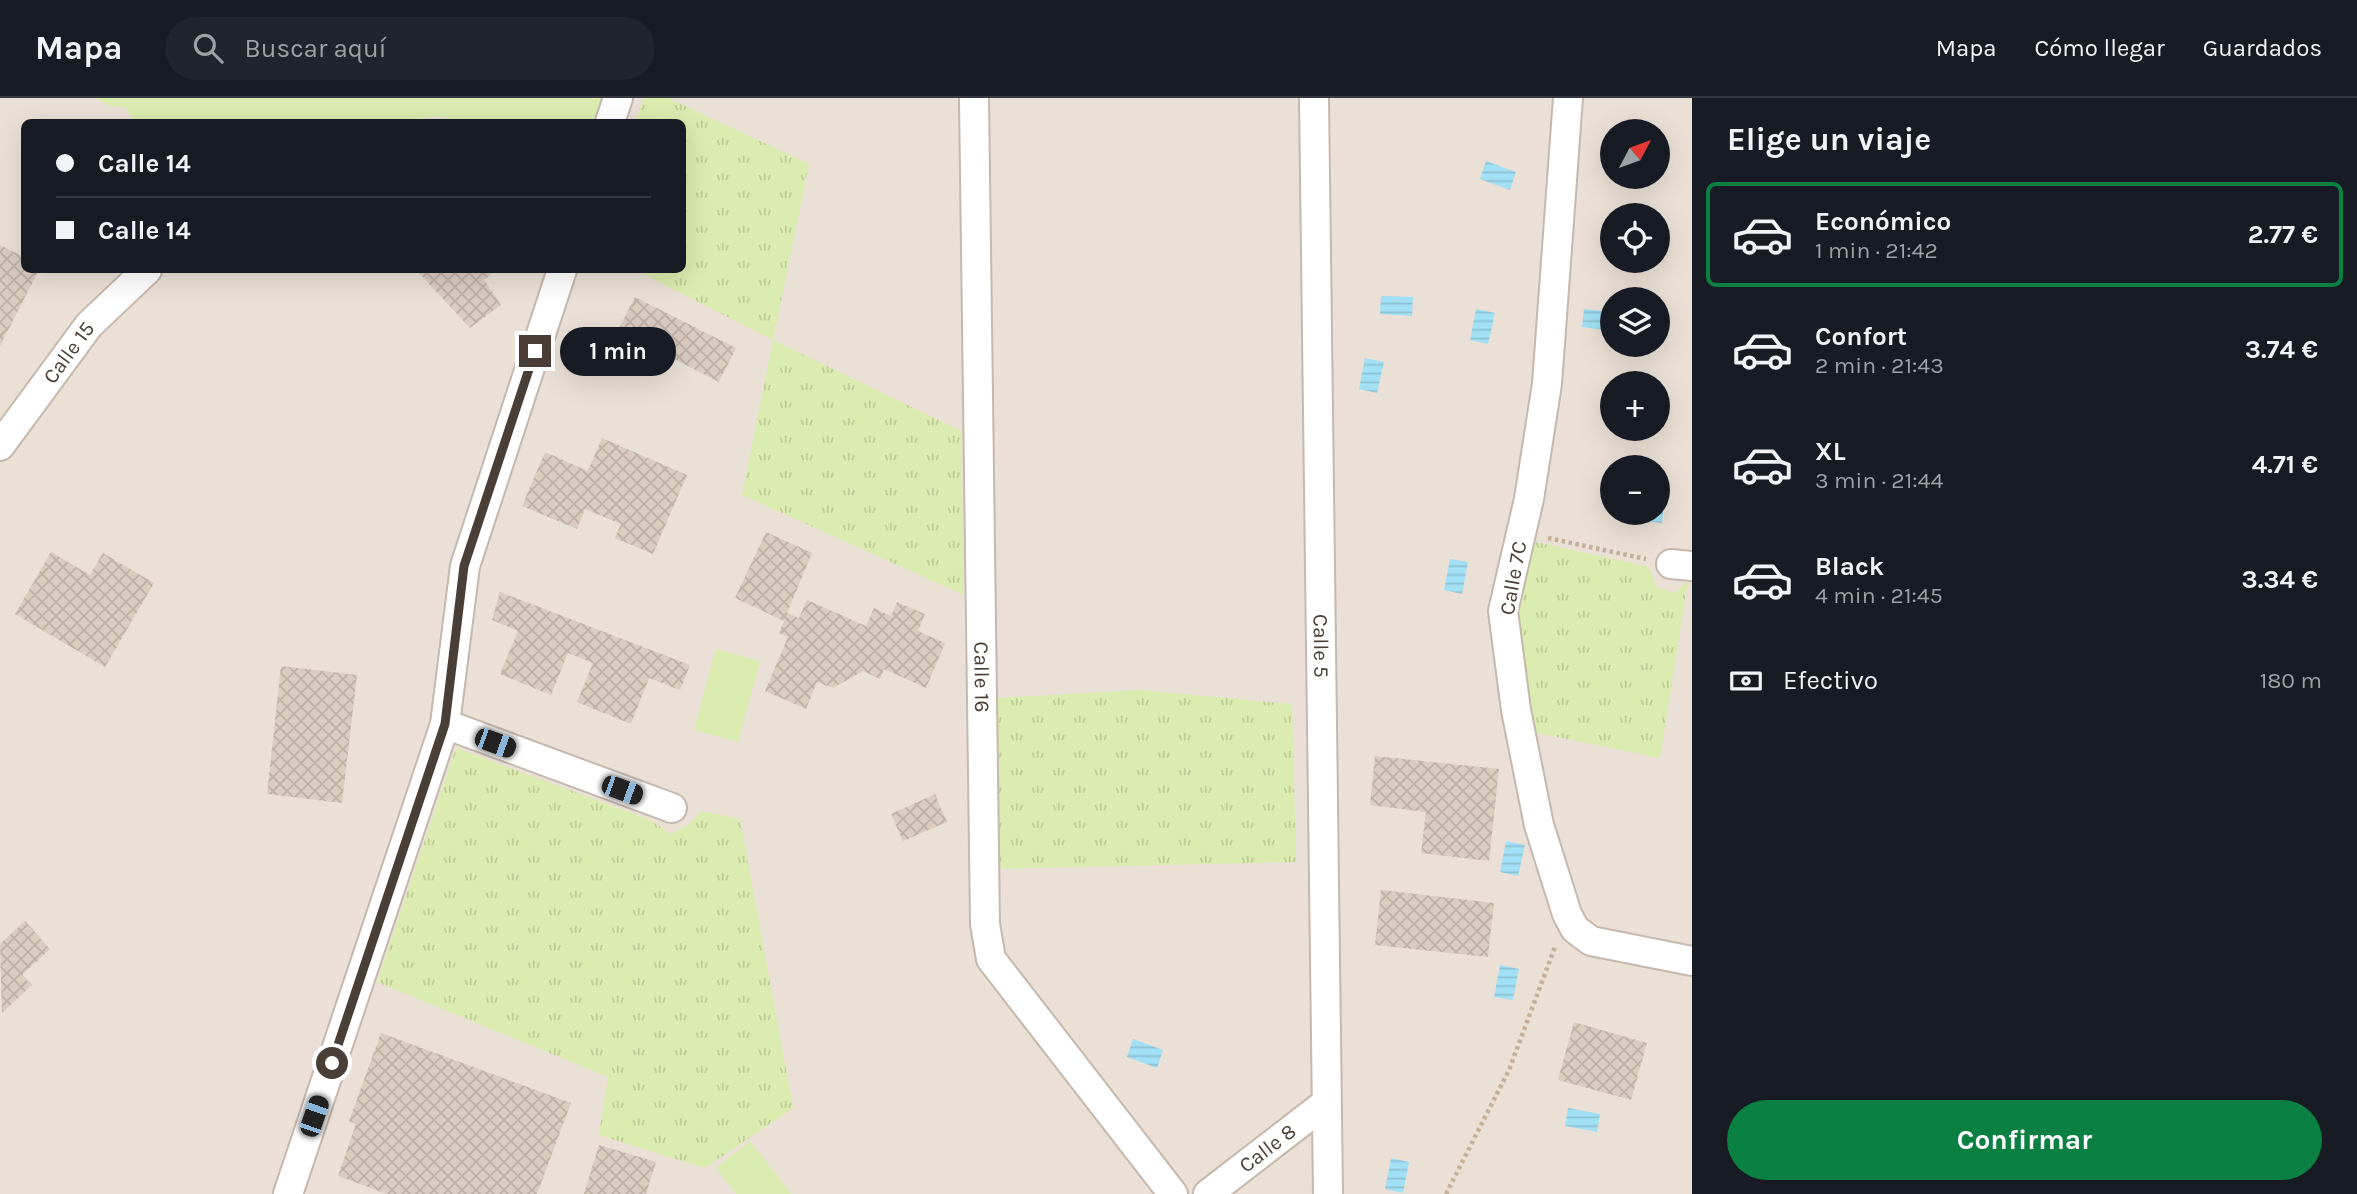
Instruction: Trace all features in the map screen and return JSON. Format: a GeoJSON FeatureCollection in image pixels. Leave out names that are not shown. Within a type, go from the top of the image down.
{"type":"FeatureCollection","features":[{"type":"Feature","properties":{"kind":"street"},"geometry":{"type":"LineString","coordinates":[[611,119],[618,98]]}},
{"type":"Feature","properties":{"kind":"street","name":"Calle 16"},"geometry":{"type":"LineString","coordinates":[[974,98],[985,924],[991,959],[1173,1194]]}},
{"type":"Feature","properties":{"kind":"street","name":"Calle 5"},"geometry":{"type":"LineString","coordinates":[[1314,98],[1328,1194]]}},
{"type":"Feature","properties":{"kind":"street","name":"Calle 7C"},"geometry":{"type":"LineString","coordinates":[[1568,98],[1547,384],[1521,532],[1503,611],[1516,710],[1539,825],[1567,914],[1575,929],[1591,941],[1692,961]]}},
{"type":"Feature","properties":{"kind":"street","name":"Calle 15"},"geometry":{"type":"LineString","coordinates":[[0,446],[89,325],[144,273]]}},
{"type":"Feature","properties":{"kind":"street"},"geometry":{"type":"LineString","coordinates":[[288,1194],[445,724],[464,566],[561,273]]}},
{"type":"Feature","properties":{"kind":"street"},"geometry":{"type":"LineString","coordinates":[[445,724],[672,808]]}},
{"type":"Feature","properties":{"kind":"street","name":"Calle 8"},"geometry":{"type":"LineString","coordinates":[[1208,1194],[1326,1103]]}},
{"type":"Feature","properties":{"kind":"path"},"geometry":{"type":"LineString","coordinates":[[1521,532],[1681,565]]}},
{"type":"Feature","properties":{"kind":"path"},"geometry":{"type":"LineString","coordinates":[[1446,1194],[1510,1070],[1567,914]]}},
{"type":"Feature","properties":{"kind":"shaded area"},"geometry":{"type":"Polygon","coordinates":[[[0,98],[1692,98],[1692,1194],[0,1194],[0,98]]]}},
{"type":"Feature","properties":{"kind":"green space"},"geometry":{"type":"Polygon","coordinates":[[[96,98],[604,98],[597,119],[133,119],[124,107],[112,107],[96,98]]]}},
{"type":"Feature","properties":{"kind":"green space"},"geometry":{"type":"Polygon","coordinates":[[[644,98],[668,98],[809,164],[773,340],[642,273],[686,273],[686,119],[636,119],[644,98]]]}},
{"type":"Feature","properties":{"kind":"green space"},"geometry":{"type":"Polygon","coordinates":[[[773,340],[961,431],[964,595],[742,495],[773,340]]]}},
{"type":"Feature","properties":{"kind":"green space"},"geometry":{"type":"Polygon","coordinates":[[[1532,541],[1649,567],[1656,587],[1675,593],[1688,580],[1660,758],[1533,732],[1514,615],[1532,541]]]}},
{"type":"Feature","properties":{"kind":"green space"},"geometry":{"type":"Polygon","coordinates":[[[716,649],[760,661],[738,742],[694,730],[716,649]]]}},
{"type":"Feature","properties":{"kind":"green space"},"geometry":{"type":"Polygon","coordinates":[[[1139,690],[1292,704],[1296,862],[999,869],[997,698],[1139,690]]]}},
{"type":"Feature","properties":{"kind":"green space"},"geometry":{"type":"Polygon","coordinates":[[[456,748],[650,820],[671,834],[688,825],[702,811],[740,819],[793,1108],[705,1168],[599,1135],[608,1077],[377,982],[456,748]]]}},
{"type":"Feature","properties":{"kind":"green space"},"geometry":{"type":"Polygon","coordinates":[[[750,1141],[791,1194],[736,1194],[716,1168],[750,1141]]]}},
{"type":"Feature","properties":{"kind":"water"},"geometry":{"type":"Polygon","coordinates":[[[1486,161],[1516,172],[1510,190],[1480,179],[1486,161]]]}},
{"type":"Feature","properties":{"kind":"water"},"geometry":{"type":"Polygon","coordinates":[[[1381,296],[1413,297],[1412,316],[1380,314],[1381,296]]]}},
{"type":"Feature","properties":{"kind":"water"},"geometry":{"type":"Polygon","coordinates":[[[1476,309],[1495,313],[1488,344],[1470,340],[1476,309]]]}},
{"type":"Feature","properties":{"kind":"water"},"geometry":{"type":"Polygon","coordinates":[[[1584,309],[1600,311],[1600,329],[1582,327],[1584,309]]]}},
{"type":"Feature","properties":{"kind":"water"},"geometry":{"type":"Polygon","coordinates":[[[1365,358],[1384,362],[1377,393],[1359,389],[1365,358]]]}},
{"type":"Feature","properties":{"kind":"water"},"geometry":{"type":"Polygon","coordinates":[[[1450,559],[1468,562],[1462,594],[1444,590],[1450,559]]]}},
{"type":"Feature","properties":{"kind":"water"},"geometry":{"type":"Polygon","coordinates":[[[1506,841],[1525,845],[1518,876],[1500,872],[1506,841]]]}},
{"type":"Feature","properties":{"kind":"water"},"geometry":{"type":"Polygon","coordinates":[[[1500,965],[1519,969],[1513,1000],[1494,997],[1500,965]]]}},
{"type":"Feature","properties":{"kind":"water"},"geometry":{"type":"Polygon","coordinates":[[[1133,1039],[1163,1050],[1157,1068],[1127,1057],[1133,1039]]]}},
{"type":"Feature","properties":{"kind":"water"},"geometry":{"type":"Polygon","coordinates":[[[1568,1108],[1600,1114],[1597,1132],[1565,1126],[1568,1108]]]}},
{"type":"Feature","properties":{"kind":"water"},"geometry":{"type":"Polygon","coordinates":[[[1391,1158],[1409,1162],[1403,1193],[1385,1189],[1391,1158]]]}},
{"type":"Feature","properties":{"kind":"building"},"geometry":{"type":"Polygon","coordinates":[[[0,245],[21,256],[21,273],[37,273],[0,346],[0,245]]]}},
{"type":"Feature","properties":{"kind":"building"},"geometry":{"type":"Polygon","coordinates":[[[419,273],[492,273],[484,280],[501,305],[470,328],[419,273]]]}},
{"type":"Feature","properties":{"kind":"building"},"geometry":{"type":"Polygon","coordinates":[[[635,297],[736,348],[719,382],[618,330],[635,297]]]}},
{"type":"Feature","properties":{"kind":"building"},"geometry":{"type":"Polygon","coordinates":[[[602,438],[687,475],[653,554],[615,538],[621,524],[585,509],[577,529],[522,506],[545,452],[588,471],[602,438]]]}},
{"type":"Feature","properties":{"kind":"building"},"geometry":{"type":"Polygon","coordinates":[[[766,532],[812,553],[787,613],[799,618],[807,600],[866,626],[874,608],[891,616],[897,602],[925,614],[918,631],[945,643],[926,688],[884,669],[880,679],[863,671],[833,688],[817,682],[806,709],[765,691],[788,637],[779,633],[784,621],[735,598],[766,532]]]}},
{"type":"Feature","properties":{"kind":"building"},"geometry":{"type":"Polygon","coordinates":[[[51,552],[90,575],[103,553],[154,583],[105,667],[15,614],[51,552]]]}},
{"type":"Feature","properties":{"kind":"building"},"geometry":{"type":"Polygon","coordinates":[[[500,592],[690,665],[680,690],[649,678],[631,724],[577,702],[593,663],[568,653],[551,695],[500,674],[518,631],[492,620],[500,592]]]}},
{"type":"Feature","properties":{"kind":"building"},"geometry":{"type":"Polygon","coordinates":[[[281,666],[357,675],[342,803],[267,794],[281,666]]]}},
{"type":"Feature","properties":{"kind":"building"},"geometry":{"type":"Polygon","coordinates":[[[1375,756],[1499,769],[1489,861],[1421,853],[1426,812],[1370,805],[1375,756]]]}},
{"type":"Feature","properties":{"kind":"building"},"geometry":{"type":"Polygon","coordinates":[[[935,794],[947,822],[903,841],[891,814],[935,794]]]}},
{"type":"Feature","properties":{"kind":"building"},"geometry":{"type":"Polygon","coordinates":[[[1381,890],[1494,903],[1488,957],[1375,945],[1381,890]]]}},
{"type":"Feature","properties":{"kind":"building"},"geometry":{"type":"Polygon","coordinates":[[[25,921],[50,949],[22,975],[32,985],[2,1013],[0,944],[25,921]]]}},
{"type":"Feature","properties":{"kind":"building"},"geometry":{"type":"Polygon","coordinates":[[[1574,1022],[1647,1043],[1631,1100],[1558,1080],[1574,1022]]]}},
{"type":"Feature","properties":{"kind":"building"},"geometry":{"type":"Polygon","coordinates":[[[381,1033],[571,1103],[537,1194],[387,1194],[338,1176],[356,1124],[349,1121],[381,1033]]]}},
{"type":"Feature","properties":{"kind":"building"},"geometry":{"type":"Polygon","coordinates":[[[599,1145],[656,1162],[646,1194],[584,1194],[599,1145]]]}},
{"type":"Feature","properties":{"kind":"route"},"geometry":{"type":"LineString","coordinates":[[332,1063],[445,724],[464,566],[535,351]]}}]}
